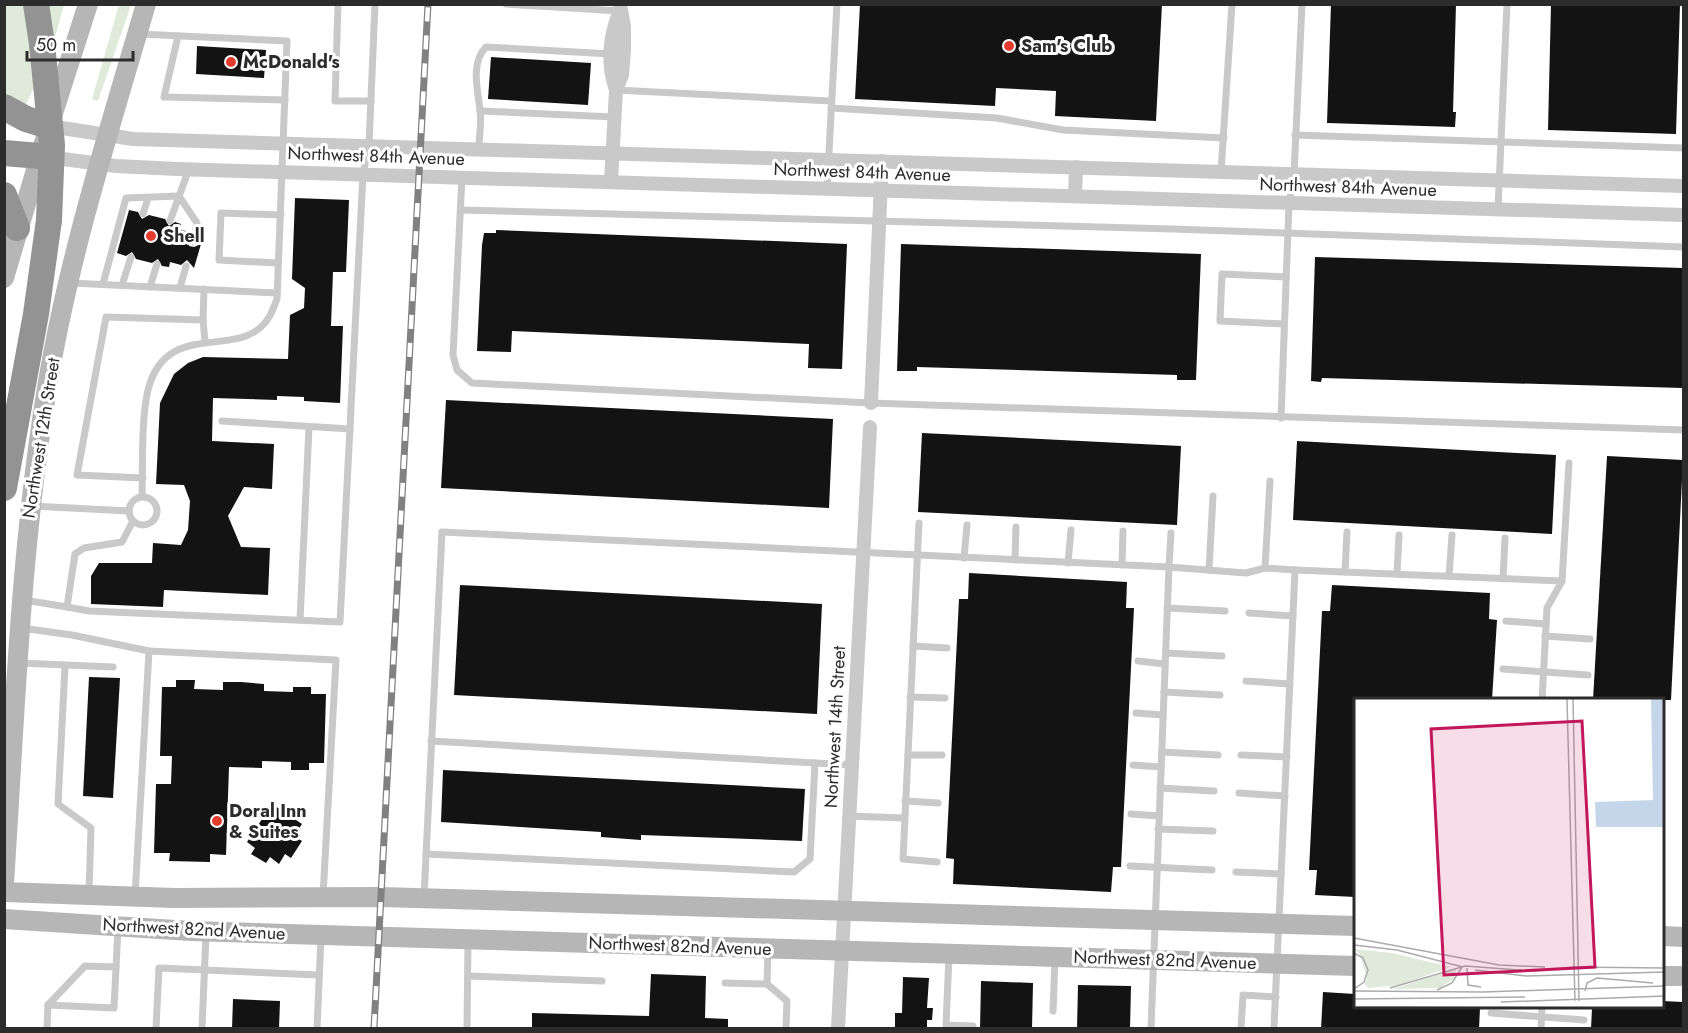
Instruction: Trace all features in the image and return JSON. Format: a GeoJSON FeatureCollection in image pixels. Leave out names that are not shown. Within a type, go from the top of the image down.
{"type":"FeatureCollection","features":[{"type":"Feature","properties":{"kind":"highway"},"geometry":{"type":"LineString","coordinates":[[4,488],[38,302],[49,220],[52,145],[36,4]]}},
{"type":"Feature","properties":{"kind":"highway"},"geometry":{"type":"LineString","coordinates":[[4,106],[26,119],[49,126]]}},
{"type":"Feature","properties":{"kind":"highway"},"geometry":{"type":"LineString","coordinates":[[4,153],[40,156]]}},
{"type":"Feature","properties":{"kind":"highway"},"geometry":{"type":"LineString","coordinates":[[4,195],[17,228]]}},
{"type":"Feature","properties":{"kind":"street"},"geometry":{"type":"LineString","coordinates":[[4,278],[17,228],[88,4]]}},
{"type":"Feature","properties":{"kind":"street","name":"Northwest 12th Street"},"geometry":{"type":"LineString","coordinates":[[4,883],[21,599],[29,506],[48,379],[68,283],[146,4]]}},
{"type":"Feature","properties":{"kind":"street"},"geometry":{"type":"LineString","coordinates":[[616,90],[610,74],[613,27],[620,8]]}},
{"type":"Feature","properties":{"kind":"street"},"geometry":{"type":"LineString","coordinates":[[611,182],[616,90],[621,75],[624,50],[624,27],[620,8]]}},
{"type":"Feature","properties":{"kind":"street","name":"Northwest 84th Avenue"},"geometry":{"type":"LineString","coordinates":[[49,126],[133,139],[1683,186]]}},
{"type":"Feature","properties":{"kind":"street","name":"Northwest 84th Avenue"},"geometry":{"type":"LineString","coordinates":[[40,156],[101,165],[189,169],[1683,215]]}},
{"type":"Feature","properties":{"kind":"street"},"geometry":{"type":"LineString","coordinates":[[871,403],[882,161]]}},
{"type":"Feature","properties":{"kind":"street"},"geometry":{"type":"LineString","coordinates":[[1075,196],[1076,167]]}},
{"type":"Feature","properties":{"kind":"street","name":"Northwest 14th Street"},"geometry":{"type":"LineString","coordinates":[[838,1029],[870,427]]}},
{"type":"Feature","properties":{"kind":"street","name":"Northwest 82nd Avenue"},"geometry":{"type":"LineString","coordinates":[[4,892],[135,897],[424,898],[1354,926]]}},
{"type":"Feature","properties":{"kind":"street","name":"Northwest 82nd Avenue"},"geometry":{"type":"LineString","coordinates":[[4,919],[206,931],[1354,966]]}},
{"type":"Feature","properties":{"kind":"street"},"geometry":{"type":"LineString","coordinates":[[1664,936],[1683,937]]}},
{"type":"Feature","properties":{"kind":"street"},"geometry":{"type":"LineString","coordinates":[[1664,976],[1683,976]]}},
{"type":"Feature","properties":{"kind":"lane"},"geometry":{"type":"LineString","coordinates":[[338,4],[335,101],[371,102]]}},
{"type":"Feature","properties":{"kind":"lane"},"geometry":{"type":"LineString","coordinates":[[21,599],[89,611],[340,622],[363,174],[369,145],[375,4]]}},
{"type":"Feature","properties":{"kind":"lane"},"geometry":{"type":"LineString","coordinates":[[506,4],[620,8]]}},
{"type":"Feature","properties":{"kind":"lane"},"geometry":{"type":"LineString","coordinates":[[827,189],[837,4]]}},
{"type":"Feature","properties":{"kind":"lane"},"geometry":{"type":"LineString","coordinates":[[1221,172],[1232,4]]}},
{"type":"Feature","properties":{"kind":"lane"},"geometry":{"type":"LineString","coordinates":[[1281,418],[1288,235],[1294,174],[1302,4]]}},
{"type":"Feature","properties":{"kind":"lane"},"geometry":{"type":"LineString","coordinates":[[1498,209],[1508,4]]}},
{"type":"Feature","properties":{"kind":"lane"},"geometry":{"type":"LineString","coordinates":[[137,34],[287,41],[277,293],[272,315],[261,327],[247,336],[205,341],[186,346],[169,356],[156,372],[148,390],[142,496]]}},
{"type":"Feature","properties":{"kind":"lane"},"geometry":{"type":"LineString","coordinates":[[178,36],[164,97],[285,100]]}},
{"type":"Feature","properties":{"kind":"lane"},"geometry":{"type":"LineString","coordinates":[[479,148],[480,111],[476,94],[478,65],[481,52],[486,47],[611,54]]}},
{"type":"Feature","properties":{"kind":"lane"},"geometry":{"type":"LineString","coordinates":[[616,90],[997,118],[1063,130],[1224,138]]}},
{"type":"Feature","properties":{"kind":"lane"},"geometry":{"type":"LineString","coordinates":[[480,111],[614,117]]}},
{"type":"Feature","properties":{"kind":"lane"},"geometry":{"type":"LineString","coordinates":[[1295,135],[1501,140],[1683,148]]}},
{"type":"Feature","properties":{"kind":"lane"},"geometry":{"type":"LineString","coordinates":[[170,221],[189,169]]}},
{"type":"Feature","properties":{"kind":"lane"},"geometry":{"type":"LineString","coordinates":[[462,177],[453,355],[457,370],[467,381],[478,384],[871,403],[1683,430]]}},
{"type":"Feature","properties":{"kind":"lane"},"geometry":{"type":"LineString","coordinates":[[103,284],[126,198],[179,196]]}},
{"type":"Feature","properties":{"kind":"lane"},"geometry":{"type":"LineString","coordinates":[[179,196],[197,224],[193,242]]}},
{"type":"Feature","properties":{"kind":"lane"},"geometry":{"type":"LineString","coordinates":[[143,213],[148,198]]}},
{"type":"Feature","properties":{"kind":"lane"},"geometry":{"type":"LineString","coordinates":[[462,210],[879,223],[1173,229],[1288,235],[1683,247]]}},
{"type":"Feature","properties":{"kind":"lane"},"geometry":{"type":"LineString","coordinates":[[278,263],[219,260],[221,213],[281,214]]}},
{"type":"Feature","properties":{"kind":"lane"},"geometry":{"type":"LineString","coordinates":[[122,285],[131,257]]}},
{"type":"Feature","properties":{"kind":"lane"},"geometry":{"type":"LineString","coordinates":[[150,287],[157,264]]}},
{"type":"Feature","properties":{"kind":"lane"},"geometry":{"type":"LineString","coordinates":[[180,288],[186,266]]}},
{"type":"Feature","properties":{"kind":"lane"},"geometry":{"type":"LineString","coordinates":[[1284,324],[1220,321],[1222,274],[1286,277]]}},
{"type":"Feature","properties":{"kind":"lane"},"geometry":{"type":"LineString","coordinates":[[68,283],[277,293]]}},
{"type":"Feature","properties":{"kind":"lane"},"geometry":{"type":"LineString","coordinates":[[204,290],[205,341]]}},
{"type":"Feature","properties":{"kind":"lane"},"geometry":{"type":"LineString","coordinates":[[143,478],[77,475],[106,317],[203,320]]}},
{"type":"Feature","properties":{"kind":"lane"},"geometry":{"type":"LineString","coordinates":[[222,422],[350,429]]}},
{"type":"Feature","properties":{"kind":"lane"},"geometry":{"type":"LineString","coordinates":[[300,620],[309,427]]}},
{"type":"Feature","properties":{"kind":"lane"},"geometry":{"type":"LineString","coordinates":[[1542,698],[1547,608],[1563,581],[1569,463]]}},
{"type":"Feature","properties":{"kind":"lane"},"geometry":{"type":"LineString","coordinates":[[1265,568],[1270,481]]}},
{"type":"Feature","properties":{"kind":"lane"},"geometry":{"type":"LineString","coordinates":[[142,496],[152,500],[156,505],[156,516],[149,524],[143,525],[133,521],[129,511],[132,501],[142,496]]}},
{"type":"Feature","properties":{"kind":"lane"},"geometry":{"type":"LineString","coordinates":[[1209,570],[1213,496]]}},
{"type":"Feature","properties":{"kind":"lane"},"geometry":{"type":"LineString","coordinates":[[29,506],[129,511]]}},
{"type":"Feature","properties":{"kind":"lane"},"geometry":{"type":"LineString","coordinates":[[67,607],[75,554],[84,548],[122,542],[133,521]]}},
{"type":"Feature","properties":{"kind":"lane"},"geometry":{"type":"LineString","coordinates":[[920,523],[903,860],[937,862]]}},
{"type":"Feature","properties":{"kind":"lane"},"geometry":{"type":"LineString","coordinates":[[964,558],[967,525]]}},
{"type":"Feature","properties":{"kind":"lane"},"geometry":{"type":"LineString","coordinates":[[1015,560],[1016,527]]}},
{"type":"Feature","properties":{"kind":"lane"},"geometry":{"type":"LineString","coordinates":[[1068,563],[1071,530]]}},
{"type":"Feature","properties":{"kind":"lane"},"geometry":{"type":"LineString","coordinates":[[1122,565],[1123,531]]}},
{"type":"Feature","properties":{"kind":"lane"},"geometry":{"type":"LineString","coordinates":[[424,898],[442,532],[1169,567],[1246,573],[1265,568],[1563,581]]}},
{"type":"Feature","properties":{"kind":"lane"},"geometry":{"type":"LineString","coordinates":[[1346,572],[1347,532]]}},
{"type":"Feature","properties":{"kind":"lane"},"geometry":{"type":"LineString","coordinates":[[1151,1029],[1171,533]]}},
{"type":"Feature","properties":{"kind":"lane"},"geometry":{"type":"LineString","coordinates":[[1397,574],[1399,535]]}},
{"type":"Feature","properties":{"kind":"lane"},"geometry":{"type":"LineString","coordinates":[[1449,576],[1452,536]]}},
{"type":"Feature","properties":{"kind":"lane"},"geometry":{"type":"LineString","coordinates":[[1503,579],[1505,538]]}},
{"type":"Feature","properties":{"kind":"lane"},"geometry":{"type":"LineString","coordinates":[[1274,1029],[1295,570]]}},
{"type":"Feature","properties":{"kind":"lane"},"geometry":{"type":"LineString","coordinates":[[1167,608],[1225,611]]}},
{"type":"Feature","properties":{"kind":"lane"},"geometry":{"type":"LineString","coordinates":[[1249,613],[1293,616]]}},
{"type":"Feature","properties":{"kind":"lane"},"geometry":{"type":"LineString","coordinates":[[1506,621],[1546,624]]}},
{"type":"Feature","properties":{"kind":"lane"},"geometry":{"type":"LineString","coordinates":[[20,628],[72,635],[148,651],[336,660],[323,896]]}},
{"type":"Feature","properties":{"kind":"lane"},"geometry":{"type":"LineString","coordinates":[[1545,636],[1590,639]]}},
{"type":"Feature","properties":{"kind":"lane"},"geometry":{"type":"LineString","coordinates":[[913,646],[947,648]]}},
{"type":"Feature","properties":{"kind":"lane"},"geometry":{"type":"LineString","coordinates":[[135,897],[148,651]]}},
{"type":"Feature","properties":{"kind":"lane"},"geometry":{"type":"LineString","coordinates":[[1166,653],[1222,656]]}},
{"type":"Feature","properties":{"kind":"lane"},"geometry":{"type":"LineString","coordinates":[[1138,661],[1165,664]]}},
{"type":"Feature","properties":{"kind":"lane"},"geometry":{"type":"LineString","coordinates":[[18,663],[113,667]]}},
{"type":"Feature","properties":{"kind":"lane"},"geometry":{"type":"LineString","coordinates":[[65,666],[58,804],[91,828],[88,896]]}},
{"type":"Feature","properties":{"kind":"lane"},"geometry":{"type":"LineString","coordinates":[[1503,669],[1588,675]]}},
{"type":"Feature","properties":{"kind":"lane"},"geometry":{"type":"LineString","coordinates":[[1246,681],[1290,684]]}},
{"type":"Feature","properties":{"kind":"lane"},"geometry":{"type":"LineString","coordinates":[[1164,692],[1220,694]]}},
{"type":"Feature","properties":{"kind":"lane"},"geometry":{"type":"LineString","coordinates":[[910,697],[945,698]]}},
{"type":"Feature","properties":{"kind":"lane"},"geometry":{"type":"LineString","coordinates":[[1136,713],[1163,715]]}},
{"type":"Feature","properties":{"kind":"lane"},"geometry":{"type":"LineString","coordinates":[[431,741],[851,765]]}},
{"type":"Feature","properties":{"kind":"lane"},"geometry":{"type":"LineString","coordinates":[[1162,752],[1218,755]]}},
{"type":"Feature","properties":{"kind":"lane"},"geometry":{"type":"LineString","coordinates":[[908,755],[942,755]]}},
{"type":"Feature","properties":{"kind":"lane"},"geometry":{"type":"LineString","coordinates":[[1241,755],[1287,758]]}},
{"type":"Feature","properties":{"kind":"lane"},"geometry":{"type":"LineString","coordinates":[[426,854],[794,872],[810,859],[815,763]]}},
{"type":"Feature","properties":{"kind":"lane"},"geometry":{"type":"LineString","coordinates":[[1133,765],[1161,767]]}},
{"type":"Feature","properties":{"kind":"lane"},"geometry":{"type":"LineString","coordinates":[[1160,788],[1214,791]]}},
{"type":"Feature","properties":{"kind":"lane"},"geometry":{"type":"LineString","coordinates":[[1239,793],[1285,796]]}},
{"type":"Feature","properties":{"kind":"lane"},"geometry":{"type":"LineString","coordinates":[[905,801],[938,802]]}},
{"type":"Feature","properties":{"kind":"lane"},"geometry":{"type":"LineString","coordinates":[[1131,814],[1159,816]]}},
{"type":"Feature","properties":{"kind":"lane"},"geometry":{"type":"LineString","coordinates":[[848,816],[904,819]]}},
{"type":"Feature","properties":{"kind":"lane"},"geometry":{"type":"LineString","coordinates":[[1158,829],[1213,831]]}},
{"type":"Feature","properties":{"kind":"lane"},"geometry":{"type":"LineString","coordinates":[[1130,866],[1212,870]]}},
{"type":"Feature","properties":{"kind":"lane"},"geometry":{"type":"LineString","coordinates":[[1236,872],[1281,874]]}},
{"type":"Feature","properties":{"kind":"lane"},"geometry":{"type":"LineString","coordinates":[[48,1005],[114,1008],[118,927]]}},
{"type":"Feature","properties":{"kind":"lane"},"geometry":{"type":"LineString","coordinates":[[202,1029],[206,931]]}},
{"type":"Feature","properties":{"kind":"lane"},"geometry":{"type":"LineString","coordinates":[[317,1029],[321,935]]}},
{"type":"Feature","properties":{"kind":"lane"},"geometry":{"type":"LineString","coordinates":[[467,1029],[468,939]]}},
{"type":"Feature","properties":{"kind":"lane"},"geometry":{"type":"LineString","coordinates":[[767,984],[768,948]]}},
{"type":"Feature","properties":{"kind":"lane"},"geometry":{"type":"LineString","coordinates":[[950,954],[946,1025],[973,1026]]}},
{"type":"Feature","properties":{"kind":"lane"},"geometry":{"type":"LineString","coordinates":[[1053,1011],[1055,957]]}},
{"type":"Feature","properties":{"kind":"lane"},"geometry":{"type":"LineString","coordinates":[[47,1029],[48,1005],[85,966],[116,967]]}},
{"type":"Feature","properties":{"kind":"lane"},"geometry":{"type":"LineString","coordinates":[[156,1029],[159,968],[319,975]]}},
{"type":"Feature","properties":{"kind":"lane"},"geometry":{"type":"LineString","coordinates":[[468,976],[602,981]]}},
{"type":"Feature","properties":{"kind":"lane"},"geometry":{"type":"LineString","coordinates":[[725,983],[767,984],[787,1001],[786,1029]]}},
{"type":"Feature","properties":{"kind":"lane"},"geometry":{"type":"LineString","coordinates":[[1241,1029],[1243,995],[1275,997]]}},
{"type":"Feature","properties":{"kind":"lane"},"geometry":{"type":"LineString","coordinates":[[1541,1029],[1542,1009]]}},
{"type":"Feature","properties":{"kind":"lane"},"geometry":{"type":"LineString","coordinates":[[1491,1013],[1584,1020]]}},
{"type":"Feature","properties":{"kind":"green space"},"geometry":{"type":"Polygon","coordinates":[[[4,5],[25,5],[37,81],[24,109],[5,97],[4,5]]]}},
{"type":"Feature","properties":{"kind":"green space"},"geometry":{"type":"Polygon","coordinates":[[[45,5],[64,5],[52,48],[45,5]]]}},
{"type":"Feature","properties":{"kind":"green space"},"geometry":{"type":"Polygon","coordinates":[[[119,5],[131,5],[98,101],[92,99],[119,5]]]}},
{"type":"Feature","properties":{"kind":"building","name":"Sam's Club"},"geometry":{"type":"Polygon","coordinates":[[[860,4],[1162,4],[1156,121],[1055,116],[1056,91],[996,88],[995,106],[855,99],[860,4]]]}},
{"type":"Feature","properties":{"kind":"building"},"geometry":{"type":"Polygon","coordinates":[[[1331,4],[1456,4],[1453,112],[1456,112],[1455,127],[1327,123],[1331,4]]]}},
{"type":"Feature","properties":{"kind":"building"},"geometry":{"type":"Polygon","coordinates":[[[1551,4],[1680,4],[1676,134],[1548,130],[1551,4]]]}},
{"type":"Feature","properties":{"kind":"building","name":"McDonald's"},"geometry":{"type":"Polygon","coordinates":[[[197,46],[266,50],[264,78],[196,74],[197,46]]]}},
{"type":"Feature","properties":{"kind":"building"},"geometry":{"type":"Polygon","coordinates":[[[491,57],[591,63],[588,105],[488,99],[491,57]]]}},
{"type":"Feature","properties":{"kind":"building"},"geometry":{"type":"Polygon","coordinates":[[[295,198],[349,200],[346,272],[333,272],[331,326],[343,326],[340,403],[304,401],[304,397],[277,396],[277,400],[213,398],[212,441],[274,444],[272,489],[244,487],[228,516],[241,547],[270,548],[268,595],[164,590],[163,607],[91,604],[91,576],[99,563],[152,563],[153,543],[181,545],[188,530],[190,501],[184,485],[156,484],[160,403],[174,374],[188,363],[203,357],[288,359],[290,315],[304,308],[305,288],[292,279],[295,198]]]}},
{"type":"Feature","properties":{"kind":"building"},"geometry":{"type":"Polygon","coordinates":[[[129,210],[138,212],[142,219],[149,215],[165,219],[169,226],[175,222],[181,224],[179,229],[189,232],[189,246],[194,247],[201,244],[194,268],[187,260],[181,265],[170,262],[169,267],[162,266],[158,259],[152,263],[136,259],[132,252],[126,256],[117,253],[129,210]]]}},
{"type":"Feature","properties":{"kind":"building"},"geometry":{"type":"Polygon","coordinates":[[[496,230],[847,244],[842,369],[808,368],[809,344],[512,331],[511,352],[477,351],[482,245],[484,233],[496,233],[496,230]]]}},
{"type":"Feature","properties":{"kind":"building"},"geometry":{"type":"Polygon","coordinates":[[[901,244],[1201,254],[1196,380],[1177,380],[1177,375],[917,367],[917,371],[897,371],[901,244]]]}},
{"type":"Feature","properties":{"kind":"building"},"geometry":{"type":"Polygon","coordinates":[[[1315,257],[1683,268],[1683,388],[1322,378],[1321,382],[1311,381],[1315,257]]]}},
{"type":"Feature","properties":{"kind":"building"},"geometry":{"type":"Polygon","coordinates":[[[446,400],[833,419],[829,508],[441,488],[446,400]]]}},
{"type":"Feature","properties":{"kind":"building"},"geometry":{"type":"Polygon","coordinates":[[[922,433],[1181,446],[1177,525],[918,512],[922,433]]]}},
{"type":"Feature","properties":{"kind":"building"},"geometry":{"type":"Polygon","coordinates":[[[1297,441],[1556,455],[1552,534],[1293,520],[1297,441]]]}},
{"type":"Feature","properties":{"kind":"building"},"geometry":{"type":"Polygon","coordinates":[[[1607,456],[1683,460],[1671,700],[1664,700],[1664,698],[1593,698],[1607,456]]]}},
{"type":"Feature","properties":{"kind":"building"},"geometry":{"type":"Polygon","coordinates":[[[969,573],[1127,582],[1126,608],[1134,608],[1121,867],[1113,867],[1111,892],[953,884],[954,859],[946,858],[959,599],[968,599],[969,573]]]}},
{"type":"Feature","properties":{"kind":"building"},"geometry":{"type":"Polygon","coordinates":[[[460,585],[822,604],[817,714],[454,695],[460,585]]]}},
{"type":"Feature","properties":{"kind":"building"},"geometry":{"type":"Polygon","coordinates":[[[1332,585],[1490,593],[1489,619],[1497,620],[1492,698],[1354,698],[1354,897],[1315,895],[1317,870],[1309,870],[1322,611],[1330,611],[1332,585]]]}},
{"type":"Feature","properties":{"kind":"building"},"geometry":{"type":"Polygon","coordinates":[[[89,677],[120,678],[113,798],[83,796],[89,677]]]}},
{"type":"Feature","properties":{"kind":"building"},"geometry":{"type":"Polygon","coordinates":[[[176,680],[195,680],[194,689],[223,690],[223,682],[241,682],[264,684],[264,691],[293,692],[293,687],[311,687],[311,694],[326,694],[324,763],[309,763],[309,770],[291,770],[291,762],[262,761],[262,768],[229,767],[226,855],[210,854],[210,862],[169,861],[170,853],[154,853],[156,784],[171,784],[172,756],[160,756],[162,687],[176,687],[176,680]]]}},
{"type":"Feature","properties":{"kind":"building"},"geometry":{"type":"Polygon","coordinates":[[[443,770],[805,789],[802,841],[641,835],[641,840],[601,837],[601,832],[441,822],[443,770]]]}},
{"type":"Feature","properties":{"kind":"building","name":"Doral Inn & Suites"},"geometry":{"type":"Polygon","coordinates":[[[272,804],[302,824],[294,836],[302,841],[291,858],[285,854],[279,864],[270,857],[266,863],[251,854],[255,848],[247,842],[272,804]]]}},
{"type":"Feature","properties":{"kind":"building"},"geometry":{"type":"Polygon","coordinates":[[[651,974],[706,976],[705,1018],[728,1019],[728,1029],[532,1029],[532,1013],[649,1016],[651,974]]]}},
{"type":"Feature","properties":{"kind":"building"},"geometry":{"type":"Polygon","coordinates":[[[903,977],[929,978],[927,1008],[933,1008],[932,1020],[927,1020],[927,1029],[895,1027],[895,1013],[902,1013],[903,977]]]}},
{"type":"Feature","properties":{"kind":"building"},"geometry":{"type":"Polygon","coordinates":[[[981,981],[1033,983],[1032,1029],[980,1029],[981,981]]]}},
{"type":"Feature","properties":{"kind":"building"},"geometry":{"type":"Polygon","coordinates":[[[1078,985],[1131,986],[1130,1029],[1077,1029],[1078,985]]]}},
{"type":"Feature","properties":{"kind":"building"},"geometry":{"type":"Polygon","coordinates":[[[1323,992],[1354,994],[1354,1009],[1480,1009],[1479,1029],[1321,1029],[1323,992]]]}},
{"type":"Feature","properties":{"kind":"building"},"geometry":{"type":"Polygon","coordinates":[[[233,999],[280,1001],[279,1029],[232,1029],[233,999]]]}},
{"type":"Feature","properties":{"kind":"building"},"geometry":{"type":"Polygon","coordinates":[[[1664,1001],[1683,1002],[1683,1029],[1591,1029],[1592,1009],[1664,1009],[1664,1001]]]}},
{"type":"Feature","properties":{"kind":"railway"},"geometry":{"type":"LineString","coordinates":[[374,1028],[428,4]]}},
{"type":"Feature","properties":{"kind":"place","name":"Sam's Club"},"geometry":{"type":"Point","coordinates":[1009,46]}},
{"type":"Feature","properties":{"kind":"place","name":"McDonald's"},"geometry":{"type":"Point","coordinates":[231,62]}},
{"type":"Feature","properties":{"kind":"place","name":"Shell"},"geometry":{"type":"Point","coordinates":[151,236]}},
{"type":"Feature","properties":{"kind":"place","name":"Doral Inn & Suites"},"geometry":{"type":"Point","coordinates":[217,821]}}]}
